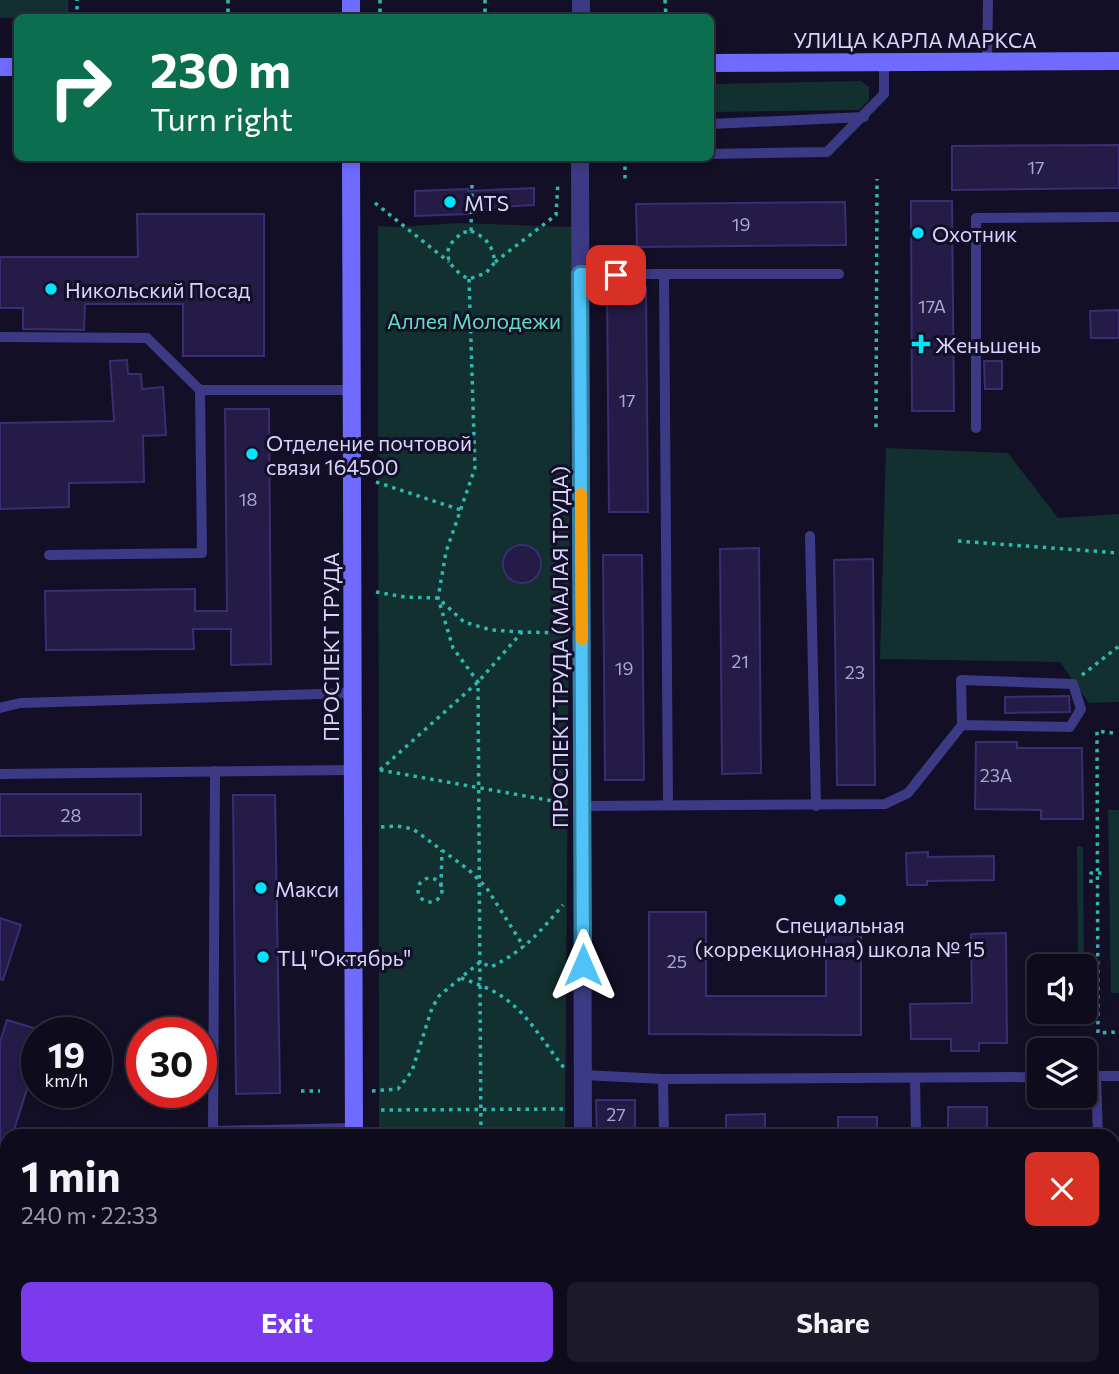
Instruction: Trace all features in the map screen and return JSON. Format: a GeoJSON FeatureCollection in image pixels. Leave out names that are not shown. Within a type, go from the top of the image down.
{"type":"FeatureCollection","features":[{"type":"Feature","properties":{"kind":"street","name":"УЛИЦА КАРЛА МАРКСА"},"geometry":{"type":"LineString","coordinates":[[714,63],[1119,61]]}},
{"type":"Feature","properties":{"kind":"street","name":"ПРОСПЕКТ ТРУДА"},"geometry":{"type":"LineString","coordinates":[[351,161],[354,1129]]}},
{"type":"Feature","properties":{"kind":"street","name":"ПРОСПЕКТ ТРУДА (МАЛАЯ ТРУДА)"},"geometry":{"type":"LineString","coordinates":[[580,161],[583,1129]]}},
{"type":"Feature","properties":{"kind":"lane"},"geometry":{"type":"LineString","coordinates":[[987,62],[988,0]]}},
{"type":"Feature","properties":{"kind":"lane"},"geometry":{"type":"LineString","coordinates":[[714,154],[827,152],[884,94],[884,62]]}},
{"type":"Feature","properties":{"kind":"lane"},"geometry":{"type":"LineString","coordinates":[[714,124],[864,117]]}},
{"type":"Feature","properties":{"kind":"lane"},"geometry":{"type":"LineString","coordinates":[[976,428],[976,218],[1119,217]]}},
{"type":"Feature","properties":{"kind":"lane"},"geometry":{"type":"LineString","coordinates":[[580,274],[839,274]]}},
{"type":"Feature","properties":{"kind":"lane"},"geometry":{"type":"LineString","coordinates":[[664,275],[668,805]]}},
{"type":"Feature","properties":{"kind":"lane"},"geometry":{"type":"LineString","coordinates":[[0,337],[147,338],[200,390],[352,390]]}},
{"type":"Feature","properties":{"kind":"lane"},"geometry":{"type":"LineString","coordinates":[[49,555],[202,553],[200,390]]}},
{"type":"Feature","properties":{"kind":"lane"},"geometry":{"type":"LineString","coordinates":[[810,536],[816,806]]}},
{"type":"Feature","properties":{"kind":"lane"},"geometry":{"type":"LineString","coordinates":[[582,806],[885,804],[908,793],[962,725],[961,680],[1073,684],[1081,709],[1070,727],[962,725]]}},
{"type":"Feature","properties":{"kind":"lane"},"geometry":{"type":"LineString","coordinates":[[0,708],[20,703],[352,692]]}},
{"type":"Feature","properties":{"kind":"lane"},"geometry":{"type":"LineString","coordinates":[[0,774],[353,770]]}},
{"type":"Feature","properties":{"kind":"lane"},"geometry":{"type":"LineString","coordinates":[[213,1129],[215,771]]}},
{"type":"Feature","properties":{"kind":"lane"},"geometry":{"type":"LineString","coordinates":[[1097,1076],[1119,1076]]}},
{"type":"Feature","properties":{"kind":"lane"},"geometry":{"type":"LineString","coordinates":[[583,1092],[663,1079],[1027,1077]]}},
{"type":"Feature","properties":{"kind":"lane"},"geometry":{"type":"LineString","coordinates":[[915,1078],[916,1129]]}},
{"type":"Feature","properties":{"kind":"lane"},"geometry":{"type":"LineString","coordinates":[[663,1079],[664,1129]]}},
{"type":"Feature","properties":{"kind":"lane"},"geometry":{"type":"LineString","coordinates":[[1095,1108],[1097,1129]]}},
{"type":"Feature","properties":{"kind":"path"},"geometry":{"type":"LineString","coordinates":[[625,161],[625,180]]}},
{"type":"Feature","properties":{"kind":"path"},"geometry":{"type":"LineString","coordinates":[[876,427],[877,180]]}},
{"type":"Feature","properties":{"kind":"path"},"geometry":{"type":"LineString","coordinates":[[375,203],[449,262],[459,274],[469,279],[485,273],[495,262],[556,215],[558,182]]}},
{"type":"Feature","properties":{"kind":"path"},"geometry":{"type":"LineString","coordinates":[[471,231],[472,184]]}},
{"type":"Feature","properties":{"kind":"path"},"geometry":{"type":"LineString","coordinates":[[449,262],[449,247],[461,233],[471,231],[483,236],[492,246],[495,262]]}},
{"type":"Feature","properties":{"kind":"path"},"geometry":{"type":"LineString","coordinates":[[469,279],[475,468],[446,552],[438,598],[453,648],[478,682],[481,1129]]}},
{"type":"Feature","properties":{"kind":"path"},"geometry":{"type":"LineString","coordinates":[[376,482],[461,510]]}},
{"type":"Feature","properties":{"kind":"path"},"geometry":{"type":"LineString","coordinates":[[958,541],[1119,553]]}},
{"type":"Feature","properties":{"kind":"path"},"geometry":{"type":"LineString","coordinates":[[376,592],[405,597],[438,598],[464,622],[491,629],[582,634]]}},
{"type":"Feature","properties":{"kind":"path"},"geometry":{"type":"LineString","coordinates":[[522,632],[478,682],[380,771],[582,806]]}},
{"type":"Feature","properties":{"kind":"path"},"geometry":{"type":"LineString","coordinates":[[1073,684],[1119,646]]}},
{"type":"Feature","properties":{"kind":"path"},"geometry":{"type":"LineString","coordinates":[[1113,733],[1097,732],[1098,1032],[1119,1032]]}},
{"type":"Feature","properties":{"kind":"path"},"geometry":{"type":"LineString","coordinates":[[381,827],[413,829],[479,880],[496,901],[524,947]]}},
{"type":"Feature","properties":{"kind":"path"},"geometry":{"type":"LineString","coordinates":[[441,887],[437,880],[429,878],[420,884],[418,892],[425,901],[439,898],[441,887],[442,850]]}},
{"type":"Feature","properties":{"kind":"path"},"geometry":{"type":"LineString","coordinates":[[1091,883],[1091,873],[1103,873]]}},
{"type":"Feature","properties":{"kind":"path"},"geometry":{"type":"LineString","coordinates":[[480,962],[491,967],[515,955],[536,936],[583,882]]}},
{"type":"Feature","properties":{"kind":"path"},"geometry":{"type":"LineString","coordinates":[[381,1091],[398,1089],[412,1071],[432,1009],[439,996],[480,962]]}},
{"type":"Feature","properties":{"kind":"path"},"geometry":{"type":"LineString","coordinates":[[381,1111],[481,1110],[583,1092],[526,1018],[508,1000],[461,978]]}},
{"type":"Feature","properties":{"kind":"path"},"geometry":{"type":"LineString","coordinates":[[302,1091],[320,1091]]}},
{"type":"Feature","properties":{"kind":"green space"},"geometry":{"type":"Polygon","coordinates":[[[0,0],[68,0],[69,14],[14,14],[14,18],[0,18],[0,0]]]}},
{"type":"Feature","properties":{"kind":"green space"},"geometry":{"type":"Polygon","coordinates":[[[861,81],[869,87],[869,100],[859,110],[714,112],[714,84],[861,81]]]}},
{"type":"Feature","properties":{"kind":"green space","name":"Аллея Молодежи"},"geometry":{"type":"Polygon","coordinates":[[[461,223],[572,227],[565,1129],[379,1129],[378,226],[461,223]]]}},
{"type":"Feature","properties":{"kind":"green space"},"geometry":{"type":"Polygon","coordinates":[[[886,448],[1008,453],[1058,518],[1119,514],[1119,702],[1089,703],[1060,662],[880,659],[886,448]]]}},
{"type":"Feature","properties":{"kind":"green space"},"geometry":{"type":"Polygon","coordinates":[[[1108,810],[1119,810],[1119,993],[1111,993],[1108,810]]]}},
{"type":"Feature","properties":{"kind":"green space"},"geometry":{"type":"Polygon","coordinates":[[[1077,846],[1083,847],[1084,954],[1078,954],[1077,846]]]}},
{"type":"Feature","properties":{"kind":"building"},"geometry":{"type":"Polygon","coordinates":[[[1119,145],[1119,188],[952,190],[952,146],[1119,145]]]}},
{"type":"Feature","properties":{"kind":"building"},"geometry":{"type":"Polygon","coordinates":[[[534,188],[534,205],[469,209],[469,214],[415,216],[415,191],[534,188]]]}},
{"type":"Feature","properties":{"kind":"building"},"geometry":{"type":"Polygon","coordinates":[[[911,201],[952,201],[954,411],[912,411],[911,201]]]}},
{"type":"Feature","properties":{"kind":"building"},"geometry":{"type":"Polygon","coordinates":[[[845,202],[846,245],[637,247],[636,204],[845,202]]]}},
{"type":"Feature","properties":{"kind":"building"},"geometry":{"type":"Polygon","coordinates":[[[137,214],[264,214],[264,356],[183,356],[183,304],[85,304],[84,330],[23,329],[23,308],[0,308],[0,257],[138,257],[137,214]]]}},
{"type":"Feature","properties":{"kind":"building"},"geometry":{"type":"Polygon","coordinates":[[[607,287],[646,287],[648,512],[609,512],[607,287]]]}},
{"type":"Feature","properties":{"kind":"building"},"geometry":{"type":"Polygon","coordinates":[[[1119,310],[1119,338],[1091,338],[1090,311],[1119,310]]]}},
{"type":"Feature","properties":{"kind":"building"},"geometry":{"type":"Polygon","coordinates":[[[127,360],[128,374],[141,374],[142,389],[163,387],[166,435],[143,436],[144,482],[69,483],[69,507],[0,509],[0,423],[114,421],[110,361],[127,360]]]}},
{"type":"Feature","properties":{"kind":"building"},"geometry":{"type":"Polygon","coordinates":[[[984,361],[1002,361],[1002,389],[985,389],[984,361]]]}},
{"type":"Feature","properties":{"kind":"building"},"geometry":{"type":"Polygon","coordinates":[[[225,409],[269,409],[271,664],[231,665],[231,629],[193,629],[194,649],[46,650],[45,591],[195,589],[195,611],[227,611],[225,409]]]}},
{"type":"Feature","properties":{"kind":"building"},"geometry":{"type":"Polygon","coordinates":[[[522,545],[536,550],[541,564],[536,578],[522,583],[508,578],[503,564],[508,550],[522,545]]]}},
{"type":"Feature","properties":{"kind":"building"},"geometry":{"type":"Polygon","coordinates":[[[759,548],[761,773],[722,774],[720,549],[759,548]]]}},
{"type":"Feature","properties":{"kind":"building"},"geometry":{"type":"Polygon","coordinates":[[[603,555],[642,555],[644,780],[605,780],[603,555]]]}},
{"type":"Feature","properties":{"kind":"building"},"geometry":{"type":"Polygon","coordinates":[[[873,559],[875,785],[837,785],[834,560],[873,559]]]}},
{"type":"Feature","properties":{"kind":"building"},"geometry":{"type":"Polygon","coordinates":[[[1069,696],[1070,712],[1005,713],[1005,697],[1069,696]]]}},
{"type":"Feature","properties":{"kind":"building"},"geometry":{"type":"Polygon","coordinates":[[[976,742],[1017,742],[1017,748],[1082,748],[1083,819],[1041,819],[1041,810],[975,809],[976,742]]]}},
{"type":"Feature","properties":{"kind":"building"},"geometry":{"type":"Polygon","coordinates":[[[0,794],[141,794],[141,835],[0,836],[0,794]]]}},
{"type":"Feature","properties":{"kind":"building"},"geometry":{"type":"Polygon","coordinates":[[[233,795],[275,795],[280,1093],[236,1094],[233,795]]]}},
{"type":"Feature","properties":{"kind":"building"},"geometry":{"type":"Polygon","coordinates":[[[928,852],[928,857],[994,856],[994,880],[927,881],[927,885],[907,885],[906,853],[928,852]]]}},
{"type":"Feature","properties":{"kind":"building"},"geometry":{"type":"Polygon","coordinates":[[[649,912],[706,912],[706,996],[826,996],[826,925],[861,925],[861,1035],[649,1034],[649,912]]]}},
{"type":"Feature","properties":{"kind":"building"},"geometry":{"type":"Polygon","coordinates":[[[0,918],[21,925],[3,980],[0,979],[0,918]]]}},
{"type":"Feature","properties":{"kind":"building"},"geometry":{"type":"Polygon","coordinates":[[[1006,933],[1007,1043],[979,1043],[979,1051],[951,1051],[951,1039],[911,1039],[910,1004],[972,1003],[971,934],[1006,933]]]}},
{"type":"Feature","properties":{"kind":"building"},"geometry":{"type":"Polygon","coordinates":[[[7,1020],[21,1024],[21,1108],[14,1129],[0,1129],[0,1042],[7,1020]]]}},
{"type":"Feature","properties":{"kind":"building"},"geometry":{"type":"Polygon","coordinates":[[[596,1100],[635,1100],[635,1129],[597,1129],[596,1100]]]}},
{"type":"Feature","properties":{"kind":"building"},"geometry":{"type":"Polygon","coordinates":[[[948,1107],[987,1107],[987,1129],[948,1129],[948,1107]]]}},
{"type":"Feature","properties":{"kind":"building"},"geometry":{"type":"Polygon","coordinates":[[[765,1114],[765,1129],[726,1129],[726,1115],[765,1114]]]}},
{"type":"Feature","properties":{"kind":"building"},"geometry":{"type":"Polygon","coordinates":[[[838,1117],[877,1117],[877,1129],[838,1129],[838,1117]]]}},
{"type":"Feature","properties":{"kind":"slow traffic"},"geometry":{"type":"LineString","coordinates":[[581,494],[582,639]]}},
{"type":"Feature","properties":{"kind":"place","name":"MTS"},"geometry":{"type":"Point","coordinates":[450,202]}},
{"type":"Feature","properties":{"kind":"place","name":"Охотник"},"geometry":{"type":"Point","coordinates":[918,233]}},
{"type":"Feature","properties":{"kind":"place","name":"Никольский Посад"},"geometry":{"type":"Point","coordinates":[51,289]}},
{"type":"Feature","properties":{"kind":"place","name":"Женьшень"},"geometry":{"type":"Point","coordinates":[921,344]}},
{"type":"Feature","properties":{"kind":"place","name":"Отделение почтовой связи 164500"},"geometry":{"type":"Point","coordinates":[252,454]}},
{"type":"Feature","properties":{"kind":"place","name":"Макси"},"geometry":{"type":"Point","coordinates":[261,888]}},
{"type":"Feature","properties":{"kind":"place","name":"Специальная (коррекционная) школа № 15"},"geometry":{"type":"Point","coordinates":[840,900]}},
{"type":"Feature","properties":{"kind":"place","name":"ТЦ \"Октябрь\""},"geometry":{"type":"Point","coordinates":[263,957]}},
{"type":"Feature","properties":{"kind":"route"},"geometry":{"type":"LineString","coordinates":[[583,965],[580,274],[616,275]]}}]}
